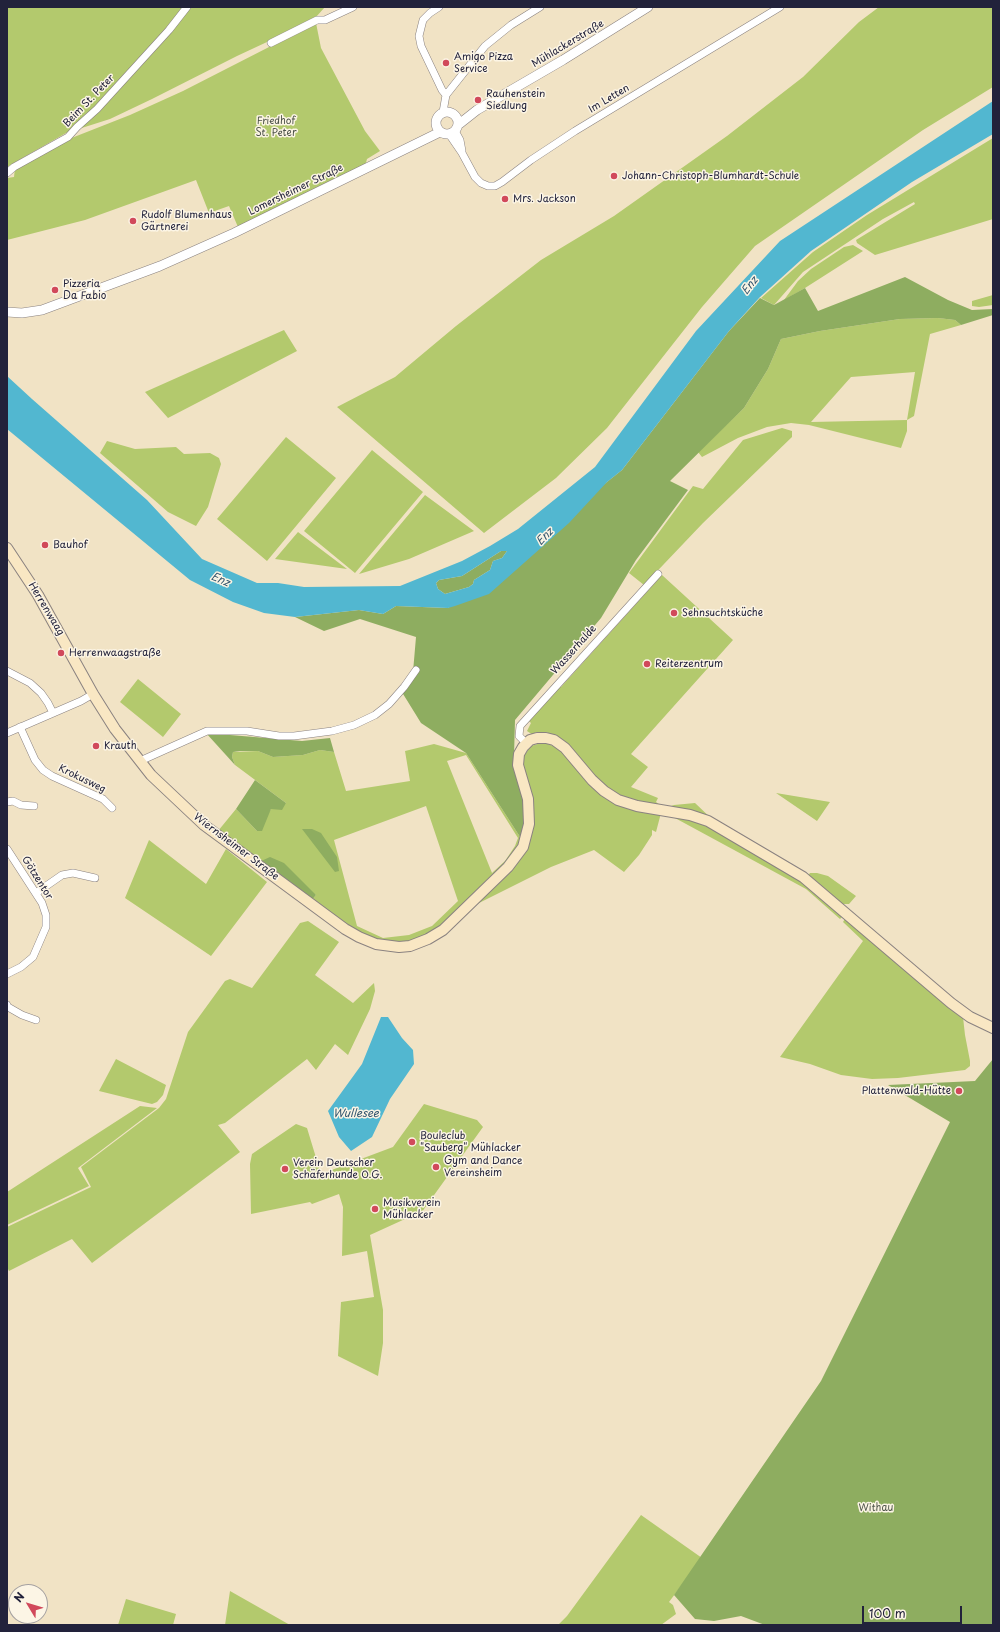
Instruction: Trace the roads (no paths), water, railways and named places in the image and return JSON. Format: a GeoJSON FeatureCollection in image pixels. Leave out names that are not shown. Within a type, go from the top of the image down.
{"type":"FeatureCollection","features":[{"type":"Feature","properties":{"kind":"main road","name":"Herrenwaag"},"geometry":{"type":"LineString","coordinates":[[7,548],[38,595],[93,694]]}},
{"type":"Feature","properties":{"kind":"main road","name":"Wiernsheimer Straße"},"geometry":{"type":"LineString","coordinates":[[93,694],[115,729],[151,775],[204,825],[345,929],[376,944],[399,947],[410,946],[428,940],[447,926],[508,867],[522,847],[530,824],[528,800],[518,765],[519,754],[526,743]]}},
{"type":"Feature","properties":{"kind":"main road"},"geometry":{"type":"LineString","coordinates":[[526,743],[537,738],[554,740],[568,751],[600,787],[618,800],[637,806],[690,815],[708,821],[785,866],[803,877],[951,1003],[970,1017],[993,1028]]}},
{"type":"Feature","properties":{"kind":"street","name":"Beim St. Peter"},"geometry":{"type":"LineString","coordinates":[[7,173],[14,167],[68,137],[76,127],[97,109],[169,30],[187,7]]}},
{"type":"Feature","properties":{"kind":"street"},"geometry":{"type":"LineString","coordinates":[[271,43],[317,20],[325,20],[353,7]]}},
{"type":"Feature","properties":{"kind":"street"},"geometry":{"type":"LineString","coordinates":[[439,7],[423,20],[419,36],[421,46],[442,90],[446,95]]}},
{"type":"Feature","properties":{"kind":"street"},"geometry":{"type":"LineString","coordinates":[[443,112],[446,95],[485,46],[511,25],[540,7]]}},
{"type":"Feature","properties":{"kind":"street","name":"Mühlackerstraße"},"geometry":{"type":"LineString","coordinates":[[449,127],[563,60],[648,7]]}},
{"type":"Feature","properties":{"kind":"street","name":"Im Letten"},"geometry":{"type":"LineString","coordinates":[[449,127],[475,177],[481,184],[495,186],[575,131],[780,7]]}},
{"type":"Feature","properties":{"kind":"street"},"geometry":{"type":"LineString","coordinates":[[443,112],[450,112],[449,127],[438,116],[443,112]]}},
{"type":"Feature","properties":{"kind":"street","name":"Lomersheimer Straße"},"geometry":{"type":"LineString","coordinates":[[7,312],[31,312],[42,310],[160,266],[206,247],[449,127]]}},
{"type":"Feature","properties":{"kind":"street","name":"Wasserhalde"},"geometry":{"type":"LineString","coordinates":[[526,743],[519,736],[520,726],[658,574]]}},
{"type":"Feature","properties":{"kind":"street"},"geometry":{"type":"LineString","coordinates":[[140,761],[207,731],[247,731],[279,736],[294,736],[332,731],[354,725],[375,715],[388,704],[404,687],[416,670]]}},
{"type":"Feature","properties":{"kind":"street"},"geometry":{"type":"LineString","coordinates":[[7,671],[30,683],[41,693],[53,713]]}},
{"type":"Feature","properties":{"kind":"street"},"geometry":{"type":"LineString","coordinates":[[7,733],[93,694]]}},
{"type":"Feature","properties":{"kind":"street","name":"Krokusweg"},"geometry":{"type":"LineString","coordinates":[[20,727],[35,760],[43,770],[52,776],[103,799],[112,808]]}},
{"type":"Feature","properties":{"kind":"street"},"geometry":{"type":"LineString","coordinates":[[7,802],[34,806]]}},
{"type":"Feature","properties":{"kind":"street","name":"Götzentor"},"geometry":{"type":"LineString","coordinates":[[7,849],[42,903],[46,915],[46,927],[32,957],[21,967],[7,974]]}},
{"type":"Feature","properties":{"kind":"street"},"geometry":{"type":"LineString","coordinates":[[36,893],[62,876],[73,873],[96,878]]}},
{"type":"Feature","properties":{"kind":"street"},"geometry":{"type":"LineString","coordinates":[[7,1005],[22,1015],[36,1020]]}},
{"type":"Feature","properties":{"kind":"water","name":"Enz"},"geometry":{"type":"Polygon","coordinates":[[[993,101],[993,134],[912,182],[811,251],[760,297],[729,331],[622,470],[607,482],[569,523],[489,594],[448,608],[396,606],[383,614],[359,610],[295,617],[264,613],[233,602],[190,580],[7,429],[7,376],[147,500],[202,559],[257,583],[278,583],[304,587],[400,586],[462,561],[518,529],[595,467],[696,331],[780,241],[993,101]],[[501,551],[462,576],[439,580],[436,583],[438,589],[445,594],[469,587],[473,584],[474,580],[490,570],[493,561],[502,558],[507,551],[501,551]]]}},
{"type":"Feature","properties":{"kind":"water","name":"Wullesee"},"geometry":{"type":"Polygon","coordinates":[[[381,1017],[388,1017],[402,1038],[413,1050],[414,1064],[390,1099],[372,1137],[351,1151],[339,1137],[328,1111],[362,1064],[381,1017]]]}},
{"type":"Feature","properties":{"kind":"place","name":"Amigo Pizza Service"},"geometry":{"type":"Point","coordinates":[446,63]}},
{"type":"Feature","properties":{"kind":"place","name":"Rauhenstein Siedlung"},"geometry":{"type":"Point","coordinates":[478,100]}},
{"type":"Feature","properties":{"kind":"place","name":"Johann-Christoph-Blumhardt-Schule"},"geometry":{"type":"Point","coordinates":[614,176]}},
{"type":"Feature","properties":{"kind":"place","name":"Mrs. Jackson"},"geometry":{"type":"Point","coordinates":[505,199]}},
{"type":"Feature","properties":{"kind":"place","name":"Rudolf Blumenhaus Gärtnerei"},"geometry":{"type":"Point","coordinates":[133,221]}},
{"type":"Feature","properties":{"kind":"place","name":"Pizzeria Da Fabio"},"geometry":{"type":"Point","coordinates":[55,290]}},
{"type":"Feature","properties":{"kind":"place","name":"Bauhof"},"geometry":{"type":"Point","coordinates":[45,545]}},
{"type":"Feature","properties":{"kind":"place","name":"Sehnsuchtsküche"},"geometry":{"type":"Point","coordinates":[674,613]}},
{"type":"Feature","properties":{"kind":"place","name":"Herrenwaagstraße"},"geometry":{"type":"Point","coordinates":[61,653]}},
{"type":"Feature","properties":{"kind":"place","name":"Reiterzentrum"},"geometry":{"type":"Point","coordinates":[647,664]}},
{"type":"Feature","properties":{"kind":"place","name":"Krauth"},"geometry":{"type":"Point","coordinates":[96,746]}},
{"type":"Feature","properties":{"kind":"place","name":"Plattenwald-Hütte"},"geometry":{"type":"Point","coordinates":[959,1091]}},
{"type":"Feature","properties":{"kind":"place","name":"Bouleclub \"Sauberg\" Mühlacker"},"geometry":{"type":"Point","coordinates":[412,1142]}},
{"type":"Feature","properties":{"kind":"place","name":"Gym and Dance Vereinsheim"},"geometry":{"type":"Point","coordinates":[436,1167]}},
{"type":"Feature","properties":{"kind":"place","name":"Verein Deutscher Schäferhunde O.G."},"geometry":{"type":"Point","coordinates":[285,1169]}},
{"type":"Feature","properties":{"kind":"place","name":"Musikverein Mühlacker"},"geometry":{"type":"Point","coordinates":[375,1209]}},
{"type":"Feature","properties":{"kind":"park label","name":"Friedhof St. Peter"},"geometry":{"type":"Point","coordinates":[276,126]}},
{"type":"Feature","properties":{"kind":"park label","name":"Withau"},"geometry":{"type":"Point","coordinates":[876,1508]}}]}
